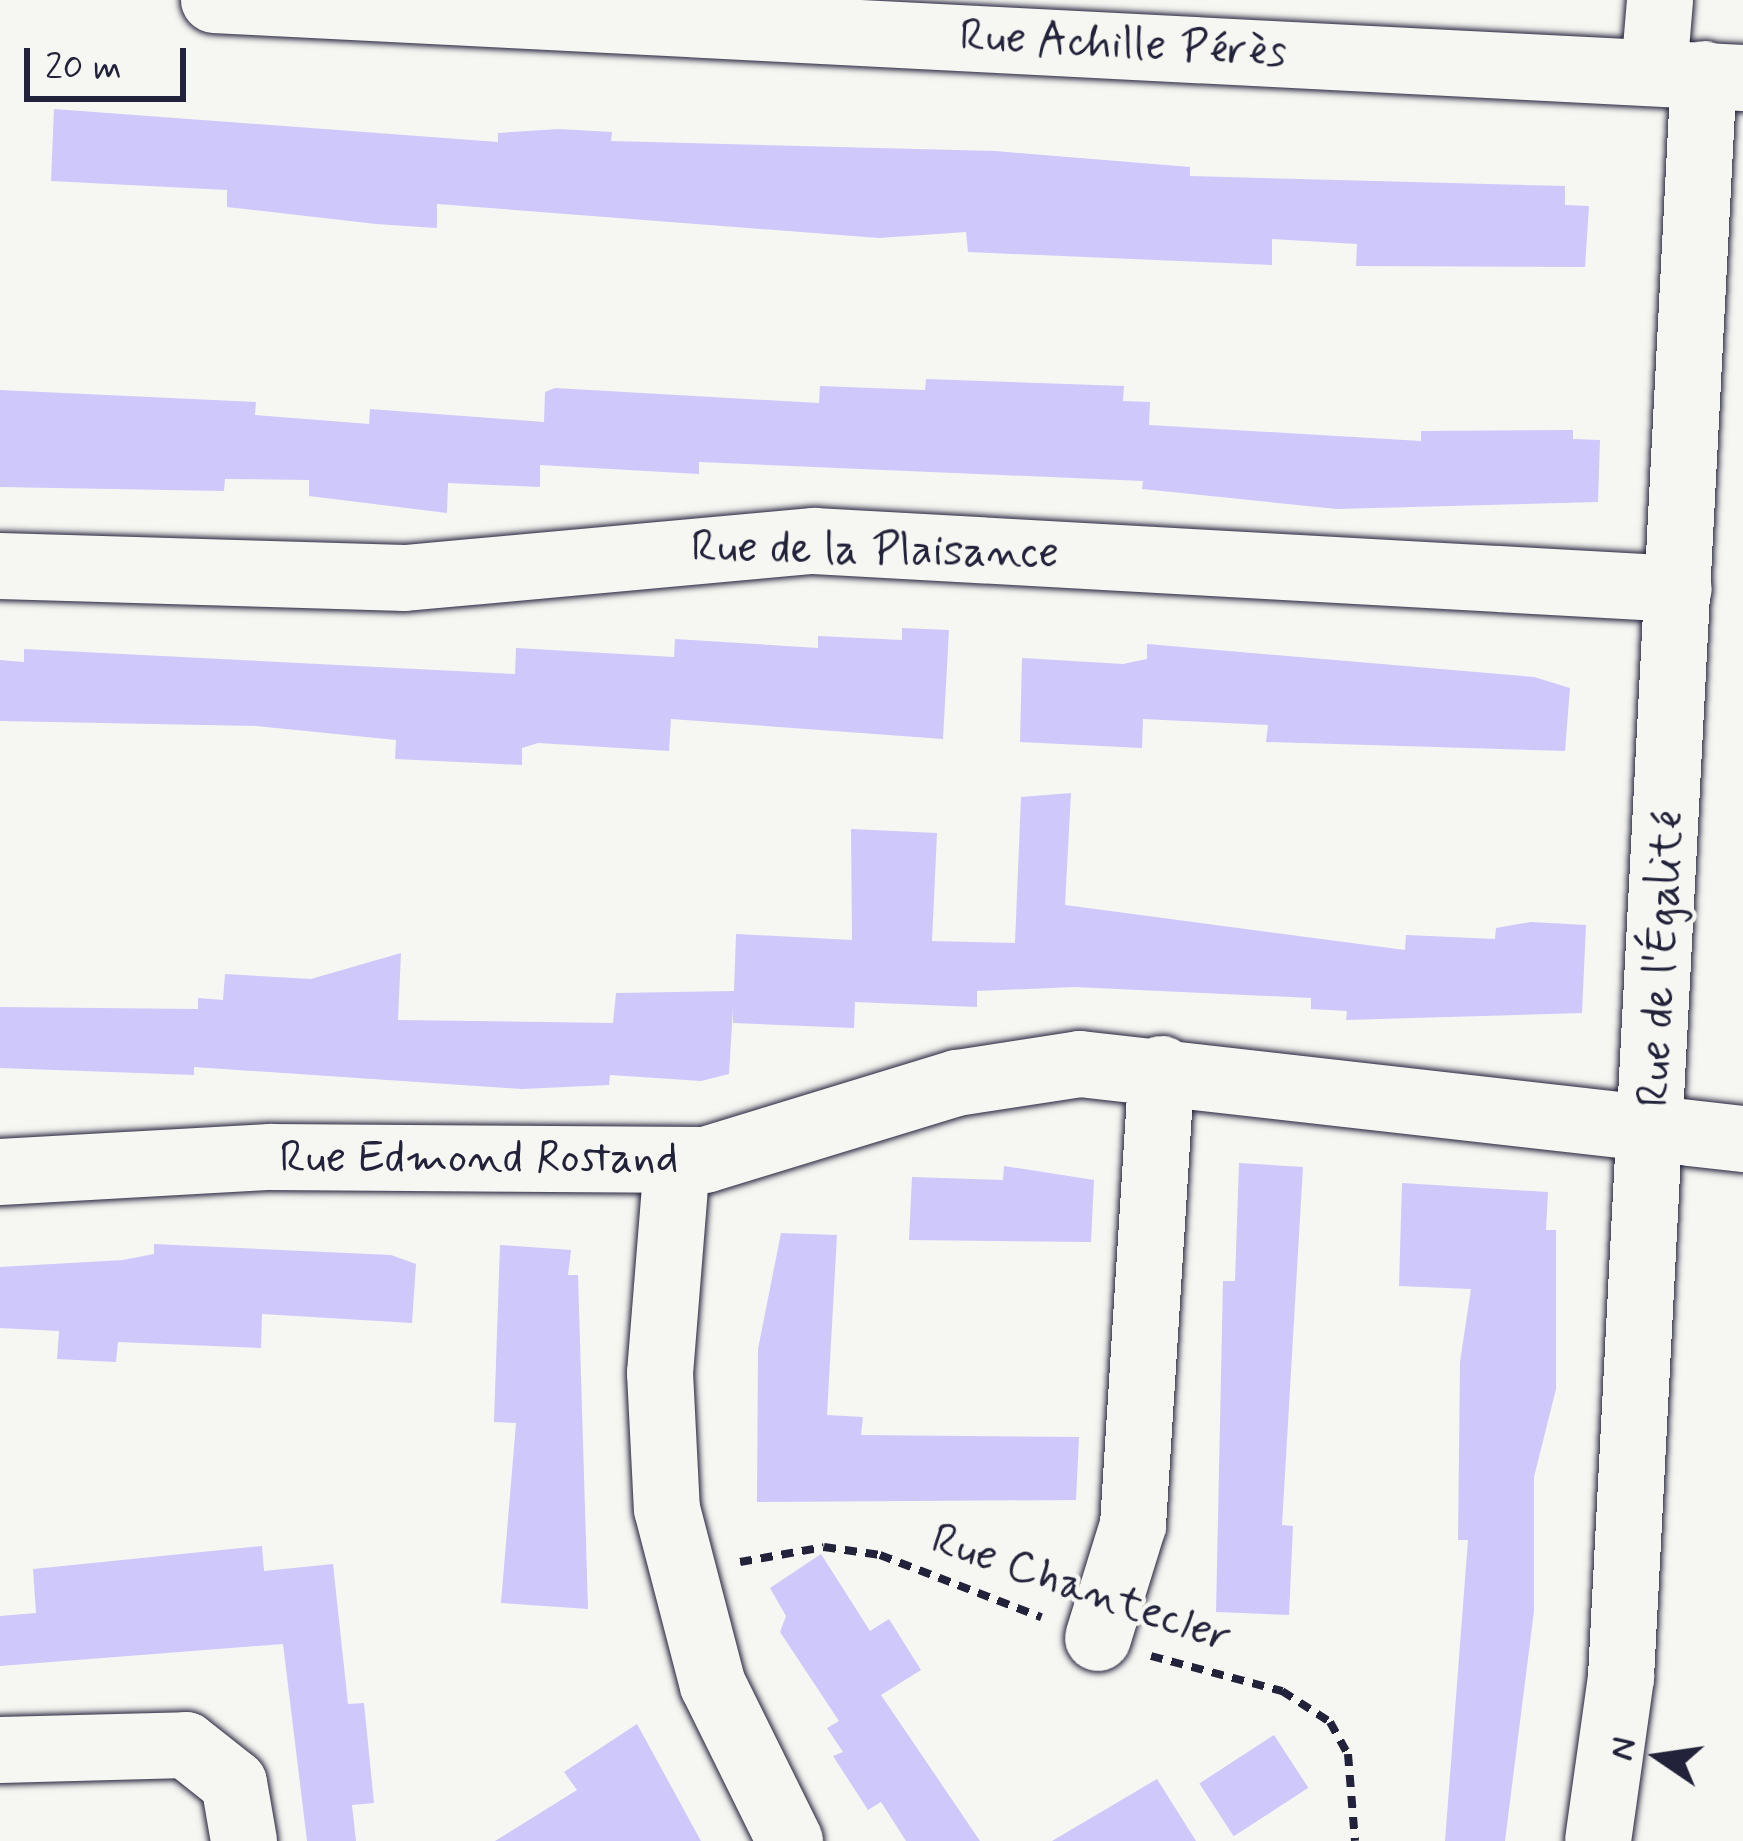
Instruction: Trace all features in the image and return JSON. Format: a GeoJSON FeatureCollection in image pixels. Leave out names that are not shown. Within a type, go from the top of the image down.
{"type":"FeatureCollection","features":[{"type":"Feature","properties":{"kind":"street","name":"Rue Achille Pérès"},"geometry":{"type":"LineString","coordinates":[[214,0],[759,15],[1700,75]]}},
{"type":"Feature","properties":{"kind":"street","name":"Rue de l'Égalité"},"geometry":{"type":"LineString","coordinates":[[1598,1841],[1622,1677],[1654,1129],[1700,75],[1660,0]]}},
{"type":"Feature","properties":{"kind":"street","name":"Rue de la Plaisance"},"geometry":{"type":"LineString","coordinates":[[0,566],[405,578],[678,549],[911,542],[1678,589]]}},
{"type":"Feature","properties":{"kind":"street","name":"Rue Edmond Rostand"},"geometry":{"type":"LineString","coordinates":[[0,1172],[271,1157],[676,1162],[757,1149],[1010,1072],[1162,1069],[1743,1139]]}},
{"type":"Feature","properties":{"kind":"street"},"geometry":{"type":"LineString","coordinates":[[1098,1638],[1133,1525],[1162,1069]]}},
{"type":"Feature","properties":{"kind":"street"},"geometry":{"type":"LineString","coordinates":[[676,1162],[659,1404],[680,1578],[733,1734],[790,1841]]}},
{"type":"Feature","properties":{"kind":"street"},"geometry":{"type":"LineString","coordinates":[[0,1750],[186,1745],[234,1783],[244,1841]]}},
{"type":"Feature","properties":{"kind":"path","name":"Rue Chantecler"},"geometry":{"type":"LineString","coordinates":[[680,1578],[844,1549],[1098,1638],[1308,1703],[1348,1754],[1355,1841]]}},
{"type":"Feature","properties":{"kind":"building"},"geometry":{"type":"Polygon","coordinates":[[[54,109],[498,142],[498,133],[559,129],[612,132],[611,141],[995,151],[1190,167],[1190,176],[1565,186],[1565,205],[1589,206],[1585,267],[1356,266],[1357,244],[1272,239],[1272,265],[968,252],[966,232],[879,238],[437,204],[437,228],[376,224],[227,207],[227,190],[51,181],[54,109]]]}},
{"type":"Feature","properties":{"kind":"building"},"geometry":{"type":"Polygon","coordinates":[[[926,379],[1124,386],[1123,401],[1150,402],[1149,425],[1421,441],[1421,431],[1573,430],[1573,439],[1600,440],[1598,502],[1337,509],[1142,489],[1143,481],[699,462],[699,474],[540,465],[540,487],[448,483],[447,513],[309,496],[309,480],[225,479],[224,491],[0,487],[0,390],[256,402],[255,415],[369,424],[370,409],[544,422],[545,392],[555,388],[819,403],[820,386],[925,390],[926,379]]]}},
{"type":"Feature","properties":{"kind":"building"},"geometry":{"type":"Polygon","coordinates":[[[902,628],[949,630],[943,739],[671,719],[669,751],[538,743],[522,748],[522,765],[395,759],[396,740],[256,726],[0,721],[0,660],[24,662],[24,649],[515,674],[516,648],[674,657],[675,639],[818,648],[818,636],[902,640],[902,628]]]}},
{"type":"Feature","properties":{"kind":"building"},"geometry":{"type":"Polygon","coordinates":[[[1147,644],[1534,677],[1570,688],[1565,751],[1266,742],[1268,725],[1143,719],[1142,748],[1020,742],[1022,658],[1123,664],[1147,659],[1147,644]]]}},
{"type":"Feature","properties":{"kind":"building"},"geometry":{"type":"Polygon","coordinates":[[[1071,793],[1065,905],[1405,950],[1406,935],[1495,939],[1496,928],[1531,922],[1586,925],[1582,1013],[1346,1020],[1347,1011],[1311,1009],[1311,998],[1075,987],[977,991],[977,1007],[855,1002],[854,1028],[733,1023],[733,1008],[729,1074],[701,1081],[610,1075],[609,1085],[522,1089],[194,1067],[194,1075],[0,1068],[0,1007],[198,1009],[198,998],[223,1000],[225,974],[311,979],[401,953],[398,1020],[613,1023],[616,993],[734,991],[736,934],[852,940],[851,829],[937,833],[932,941],[1015,943],[1021,797],[1071,793]]]}},
{"type":"Feature","properties":{"kind":"building"},"geometry":{"type":"Polygon","coordinates":[[[1239,1163],[1303,1167],[1282,1525],[1293,1526],[1289,1615],[1216,1612],[1223,1281],[1235,1281],[1239,1163]]]}},
{"type":"Feature","properties":{"kind":"building"},"geometry":{"type":"Polygon","coordinates":[[[1004,1166],[1094,1180],[1091,1242],[909,1240],[912,1177],[1003,1180],[1004,1166]]]}},
{"type":"Feature","properties":{"kind":"building"},"geometry":{"type":"Polygon","coordinates":[[[1402,1183],[1548,1192],[1546,1230],[1556,1230],[1556,1389],[1534,1477],[1534,1611],[1505,1841],[1445,1841],[1468,1540],[1458,1540],[1460,1362],[1471,1289],[1399,1286],[1402,1183]]]}},
{"type":"Feature","properties":{"kind":"building"},"geometry":{"type":"Polygon","coordinates":[[[781,1233],[837,1235],[827,1415],[863,1417],[861,1435],[1079,1437],[1076,1500],[757,1502],[758,1349],[781,1233]]]}},
{"type":"Feature","properties":{"kind":"building"},"geometry":{"type":"Polygon","coordinates":[[[154,1244],[391,1255],[416,1264],[412,1323],[262,1314],[261,1348],[118,1342],[116,1362],[57,1359],[59,1331],[0,1328],[0,1267],[123,1260],[154,1254],[154,1244]]]}},
{"type":"Feature","properties":{"kind":"building"},"geometry":{"type":"Polygon","coordinates":[[[500,1245],[571,1250],[568,1275],[578,1275],[588,1609],[501,1603],[516,1423],[494,1422],[500,1245]]]}},
{"type":"Feature","properties":{"kind":"building"},"geometry":{"type":"Polygon","coordinates":[[[262,1546],[264,1571],[333,1564],[348,1704],[364,1703],[374,1803],[352,1805],[356,1841],[307,1841],[283,1644],[0,1666],[0,1616],[36,1613],[33,1569],[262,1546]]]}},
{"type":"Feature","properties":{"kind":"building"},"geometry":{"type":"Polygon","coordinates":[[[821,1554],[870,1631],[889,1619],[921,1670],[881,1695],[980,1841],[906,1841],[881,1802],[868,1810],[833,1756],[843,1752],[827,1728],[839,1721],[780,1632],[786,1616],[770,1588],[821,1554]]]}},
{"type":"Feature","properties":{"kind":"building"},"geometry":{"type":"Polygon","coordinates":[[[637,1724],[701,1841],[495,1841],[577,1790],[564,1772],[637,1724]]]}},
{"type":"Feature","properties":{"kind":"building"},"geometry":{"type":"Polygon","coordinates":[[[1274,1735],[1308,1788],[1234,1836],[1199,1783],[1274,1735]]]}},
{"type":"Feature","properties":{"kind":"building"},"geometry":{"type":"Polygon","coordinates":[[[1157,1779],[1196,1841],[1052,1841],[1157,1779]]]}}]}
